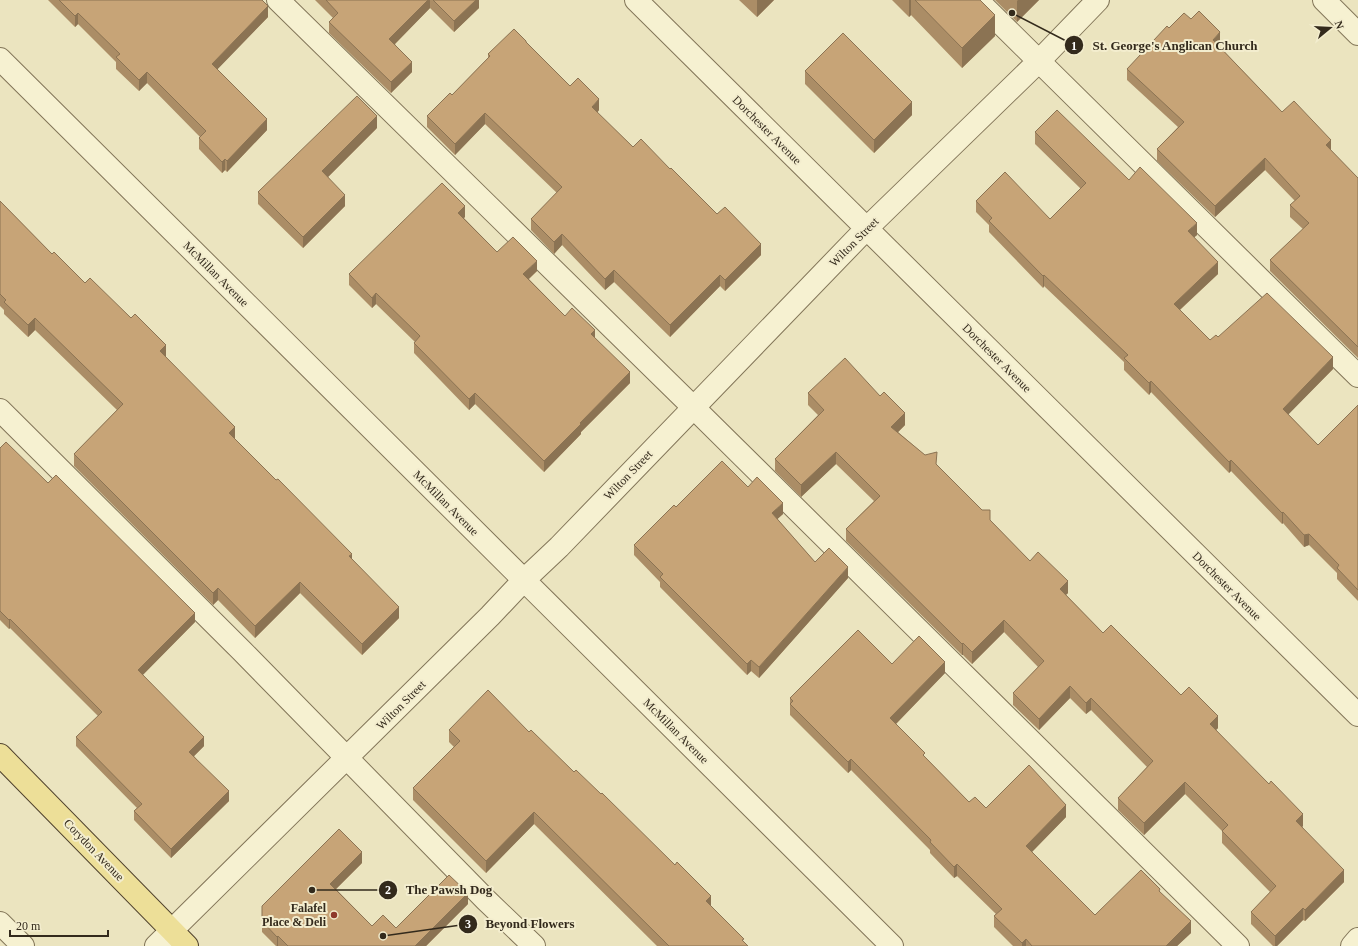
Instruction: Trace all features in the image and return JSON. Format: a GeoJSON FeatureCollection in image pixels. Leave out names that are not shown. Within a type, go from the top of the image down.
{"type":"FeatureCollection","features":[{"type":"Feature","properties":{"kind":"main road","name":"Corydon Avenue"},"geometry":{"type":"LineString","coordinates":[[3,764],[187,946]]}},
{"type":"Feature","properties":{"kind":"street"},"geometry":{"type":"LineString","coordinates":[[278,0],[693,407],[1238,946]]}},
{"type":"Feature","properties":{"kind":"street","name":"Dorchester Avenue"},"geometry":{"type":"LineString","coordinates":[[636,0],[1358,715]]}},
{"type":"Feature","properties":{"kind":"street"},"geometry":{"type":"LineString","coordinates":[[977,0],[1358,376]]}},
{"type":"Feature","properties":{"kind":"street","name":"Wilton Street"},"geometry":{"type":"LineString","coordinates":[[156,946],[559,547],[866,229],[1039,61],[1098,0]]}},
{"type":"Feature","properties":{"kind":"street"},"geometry":{"type":"LineString","coordinates":[[1324,0],[1358,34]]}},
{"type":"Feature","properties":{"kind":"street","name":"McMillan Avenue"},"geometry":{"type":"LineString","coordinates":[[0,59],[892,946]]}},
{"type":"Feature","properties":{"kind":"street"},"geometry":{"type":"LineString","coordinates":[[0,410],[237,646],[486,900],[534,946]]}},
{"type":"Feature","properties":{"kind":"street"},"geometry":{"type":"LineString","coordinates":[[0,923],[24,946]]}},
{"type":"Feature","properties":{"kind":"street"},"geometry":{"type":"LineString","coordinates":[[1352,946],[1358,939]]}},
{"type":"Feature","properties":{"kind":"building"},"geometry":{"type":"Polygon","coordinates":[[[59,0],[262,0],[268,6],[212,64],[267,119],[227,161],[225,159],[222,162],[199,138],[206,131],[147,72],[139,80],[116,57],[120,54],[78,13],[75,16],[59,0]]]}},
{"type":"Feature","properties":{"kind":"building"},"geometry":{"type":"Polygon","coordinates":[[[326,0],[428,0],[389,39],[412,62],[391,82],[329,22],[338,13],[326,0]]]}},
{"type":"Feature","properties":{"kind":"building"},"geometry":{"type":"Polygon","coordinates":[[[433,0],[476,0],[454,21],[433,0]]]}},
{"type":"Feature","properties":{"kind":"building"},"geometry":{"type":"Polygon","coordinates":[[[915,0],[980,0],[995,15],[962,48],[915,0]]]}},
{"type":"Feature","properties":{"kind":"building"},"geometry":{"type":"Polygon","coordinates":[[[1199,11],[1220,32],[1213,40],[1282,112],[1294,101],[1331,140],[1326,145],[1358,178],[1358,347],[1270,260],[1309,223],[1290,205],[1300,196],[1265,158],[1215,206],[1157,149],[1184,122],[1127,69],[1167,26],[1169,28],[1184,13],[1191,19],[1199,11]]]}},
{"type":"Feature","properties":{"kind":"building"},"geometry":{"type":"Polygon","coordinates":[[[514,29],[570,86],[578,78],[599,99],[592,107],[633,147],[641,139],[717,214],[725,207],[761,244],[725,280],[720,275],[670,325],[614,270],[605,279],[562,234],[554,242],[531,219],[562,187],[485,113],[455,144],[427,116],[450,93],[452,95],[490,56],[488,54],[514,29]]]}},
{"type":"Feature","properties":{"kind":"building"},"geometry":{"type":"Polygon","coordinates":[[[843,33],[912,102],[874,140],[805,71],[843,33]]]}},
{"type":"Feature","properties":{"kind":"building"},"geometry":{"type":"Polygon","coordinates":[[[357,96],[377,116],[322,171],[345,195],[303,237],[258,192],[357,96]]]}},
{"type":"Feature","properties":{"kind":"building"},"geometry":{"type":"Polygon","coordinates":[[[1057,110],[1129,180],[1140,167],[1197,223],[1188,231],[1218,262],[1174,304],[1210,340],[1216,335],[1218,337],[1267,293],[1333,357],[1283,409],[1318,445],[1358,405],[1358,590],[1337,568],[1339,565],[1309,534],[1304,535],[1231,460],[1229,462],[1151,381],[1149,383],[1124,358],[1128,355],[1044,275],[1043,276],[989,221],[992,218],[976,201],[1005,172],[1050,219],[1086,183],[1035,132],[1057,110]]]}},
{"type":"Feature","properties":{"kind":"building"},"geometry":{"type":"Polygon","coordinates":[[[442,183],[465,206],[458,213],[497,252],[513,237],[537,261],[523,274],[565,316],[572,308],[595,330],[591,334],[630,372],[544,461],[475,393],[469,399],[414,343],[420,336],[376,293],[372,298],[349,274],[442,183]]]}},
{"type":"Feature","properties":{"kind":"building"},"geometry":{"type":"Polygon","coordinates":[[[0,201],[52,254],[54,252],[85,283],[90,278],[131,318],[135,314],[166,345],[160,351],[235,427],[229,433],[276,480],[278,479],[352,554],[349,556],[399,607],[362,644],[300,582],[255,626],[218,588],[213,593],[74,454],[123,404],[35,318],[28,325],[4,302],[6,300],[0,294],[0,201]]]}},
{"type":"Feature","properties":{"kind":"building"},"geometry":{"type":"Polygon","coordinates":[[[845,358],[880,396],[884,392],[905,413],[891,427],[925,455],[937,452],[936,464],[982,510],[990,510],[990,520],[1030,561],[1038,552],[1068,581],[1060,589],[1103,633],[1111,625],[1181,695],[1189,687],[1218,716],[1210,724],[1269,784],[1271,781],[1303,814],[1296,821],[1344,870],[1305,910],[1303,908],[1275,936],[1251,912],[1276,886],[1222,831],[1228,825],[1185,782],[1144,823],[1118,798],[1153,761],[1091,698],[1086,703],[1070,686],[1039,719],[1013,693],[1044,661],[1004,620],[972,652],[963,643],[962,644],[846,529],[880,496],[836,452],[801,485],[775,459],[824,410],[808,393],[845,358]]]}},
{"type":"Feature","properties":{"kind":"building"},"geometry":{"type":"Polygon","coordinates":[[[6,442],[48,483],[56,475],[195,613],[138,670],[204,737],[189,752],[229,791],[171,849],[134,811],[142,804],[76,737],[102,712],[10,619],[9,620],[0,611],[0,448],[6,442]]]}},
{"type":"Feature","properties":{"kind":"building"},"geometry":{"type":"Polygon","coordinates":[[[722,461],[748,487],[757,477],[783,503],[772,513],[815,562],[829,548],[848,567],[759,667],[751,660],[747,664],[660,577],[663,574],[634,545],[674,505],[676,507],[722,461]]]}},
{"type":"Feature","properties":{"kind":"building"},"geometry":{"type":"Polygon","coordinates":[[[858,630],[892,664],[919,636],[945,662],[890,718],[925,753],[923,755],[969,802],[975,797],[986,808],[1029,765],[1066,805],[1026,846],[1095,915],[1141,870],[1160,889],[1159,891],[1191,921],[1166,946],[1032,946],[1026,939],[1022,943],[994,916],[1002,909],[957,864],[954,867],[930,842],[931,840],[851,759],[848,762],[790,704],[793,701],[790,698],[858,630]]]}},
{"type":"Feature","properties":{"kind":"building"},"geometry":{"type":"Polygon","coordinates":[[[488,690],[529,732],[531,730],[574,772],[576,770],[601,794],[602,793],[675,865],[677,862],[711,896],[706,901],[744,939],[742,940],[748,946],[669,946],[534,812],[486,861],[413,788],[460,741],[449,730],[488,690]]]}},
{"type":"Feature","properties":{"kind":"building"},"geometry":{"type":"Polygon","coordinates":[[[339,829],[362,852],[330,884],[372,926],[383,915],[396,928],[449,875],[468,893],[415,946],[288,946],[262,921],[262,906],[339,829]]]}},
{"type":"Feature","properties":{"kind":"place","name":"St. George's Anglican Church"},"geometry":{"type":"Point","coordinates":[1012,13]}},
{"type":"Feature","properties":{"kind":"place","name":"The Pawsh Dog"},"geometry":{"type":"Point","coordinates":[312,890]}},
{"type":"Feature","properties":{"kind":"place","name":"Falafel Place & Deli"},"geometry":{"type":"Point","coordinates":[334,915]}},
{"type":"Feature","properties":{"kind":"place","name":"Beyond Flowers"},"geometry":{"type":"Point","coordinates":[383,936]}}]}
